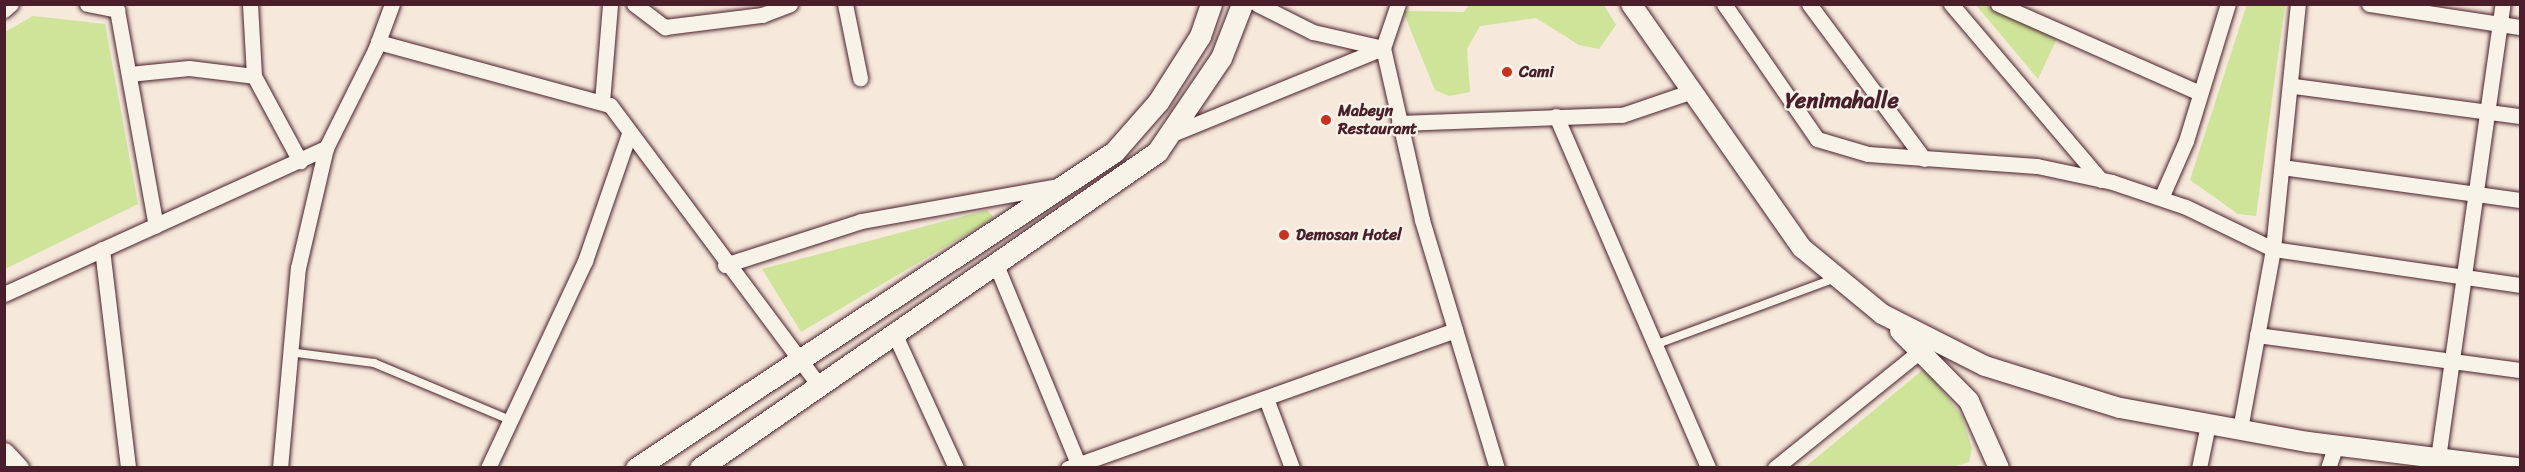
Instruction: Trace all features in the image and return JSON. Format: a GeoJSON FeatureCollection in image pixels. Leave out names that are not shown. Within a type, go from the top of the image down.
{"type":"FeatureCollection","features":[{"type":"Feature","properties":{"kind":"main road"},"geometry":{"type":"LineString","coordinates":[[636,468],[795,359],[1068,184],[1114,152],[1158,102],[1200,36],[1211,4]]}},
{"type":"Feature","properties":{"kind":"main road"},"geometry":{"type":"LineString","coordinates":[[700,468],[894,333],[997,267],[1140,166],[1173,134],[1221,58],[1242,4]]}},
{"type":"Feature","properties":{"kind":"main road"},"geometry":{"type":"LineString","coordinates":[[4,453],[18,468]]}},
{"type":"Feature","properties":{"kind":"street"},"geometry":{"type":"LineString","coordinates":[[4,10],[12,4]]}},
{"type":"Feature","properties":{"kind":"street"},"geometry":{"type":"LineString","coordinates":[[87,4],[117,10],[156,226]]}},
{"type":"Feature","properties":{"kind":"street"},"geometry":{"type":"LineString","coordinates":[[250,4],[254,76],[300,161]]}},
{"type":"Feature","properties":{"kind":"street"},"geometry":{"type":"LineString","coordinates":[[280,468],[298,268],[326,148],[378,42],[392,4]]}},
{"type":"Feature","properties":{"kind":"street"},"geometry":{"type":"LineString","coordinates":[[602,102],[610,4]]}},
{"type":"Feature","properties":{"kind":"street"},"geometry":{"type":"LineString","coordinates":[[634,4],[665,27],[762,15],[790,4]]}},
{"type":"Feature","properties":{"kind":"street"},"geometry":{"type":"LineString","coordinates":[[845,4],[860,78]]}},
{"type":"Feature","properties":{"kind":"street"},"geometry":{"type":"LineString","coordinates":[[1257,4],[1313,32],[1383,48]]}},
{"type":"Feature","properties":{"kind":"street"},"geometry":{"type":"LineString","coordinates":[[1398,4],[1383,48],[1399,123],[1455,330],[1497,468]]}},
{"type":"Feature","properties":{"kind":"street"},"geometry":{"type":"LineString","coordinates":[[1631,4],[1802,248],[1922,350],[1969,401],[1994,466]]}},
{"type":"Feature","properties":{"kind":"street"},"geometry":{"type":"LineString","coordinates":[[1724,4],[1817,140],[1868,154],[2037,166],[2101,180],[2161,198],[2273,249],[2520,285]]}},
{"type":"Feature","properties":{"kind":"street"},"geometry":{"type":"LineString","coordinates":[[1809,4],[1924,159]]}},
{"type":"Feature","properties":{"kind":"street"},"geometry":{"type":"LineString","coordinates":[[1951,4],[2101,180]]}},
{"type":"Feature","properties":{"kind":"street"},"geometry":{"type":"LineString","coordinates":[[1998,4],[2200,93]]}},
{"type":"Feature","properties":{"kind":"street"},"geometry":{"type":"LineString","coordinates":[[2240,429],[2273,249],[2294,86],[2298,4]]}},
{"type":"Feature","properties":{"kind":"street"},"geometry":{"type":"LineString","coordinates":[[2368,4],[2520,27]]}},
{"type":"Feature","properties":{"kind":"street"},"geometry":{"type":"LineString","coordinates":[[2438,458],[2463,277],[2490,112],[2503,4]]}},
{"type":"Feature","properties":{"kind":"street"},"geometry":{"type":"LineString","coordinates":[[2161,198],[2200,93],[2222,6]]}},
{"type":"Feature","properties":{"kind":"street"},"geometry":{"type":"LineString","coordinates":[[378,42],[610,105],[795,359],[819,385]]}},
{"type":"Feature","properties":{"kind":"street"},"geometry":{"type":"LineString","coordinates":[[1173,134],[1383,48]]}},
{"type":"Feature","properties":{"kind":"street"},"geometry":{"type":"LineString","coordinates":[[129,75],[189,68],[254,76]]}},
{"type":"Feature","properties":{"kind":"street"},"geometry":{"type":"LineString","coordinates":[[2294,86],[2520,116]]}},
{"type":"Feature","properties":{"kind":"street"},"geometry":{"type":"LineString","coordinates":[[1399,123],[1623,115],[1692,91]]}},
{"type":"Feature","properties":{"kind":"street"},"geometry":{"type":"LineString","coordinates":[[1556,116],[1657,344],[1708,468]]}},
{"type":"Feature","properties":{"kind":"street"},"geometry":{"type":"LineString","coordinates":[[488,468],[508,419],[585,261],[629,134]]}},
{"type":"Feature","properties":{"kind":"street"},"geometry":{"type":"LineString","coordinates":[[4,294],[326,148]]}},
{"type":"Feature","properties":{"kind":"street"},"geometry":{"type":"LineString","coordinates":[[2282,167],[2520,200]]}},
{"type":"Feature","properties":{"kind":"street"},"geometry":{"type":"LineString","coordinates":[[725,265],[861,221],[1068,184]]}},
{"type":"Feature","properties":{"kind":"street"},"geometry":{"type":"LineString","coordinates":[[102,249],[128,468]]}},
{"type":"Feature","properties":{"kind":"street"},"geometry":{"type":"LineString","coordinates":[[997,267],[1075,466],[1267,401],[1455,330]]}},
{"type":"Feature","properties":{"kind":"street"},"geometry":{"type":"LineString","coordinates":[[1882,314],[1985,366],[2120,408],[2336,445],[2518,468]]}},
{"type":"Feature","properties":{"kind":"street"},"geometry":{"type":"LineString","coordinates":[[894,333],[956,468]]}},
{"type":"Feature","properties":{"kind":"street"},"geometry":{"type":"LineString","coordinates":[[2257,335],[2451,359],[2520,370]]}},
{"type":"Feature","properties":{"kind":"street"},"geometry":{"type":"LineString","coordinates":[[1775,468],[1922,350]]}},
{"type":"Feature","properties":{"kind":"street"},"geometry":{"type":"LineString","coordinates":[[1267,401],[1292,468]]}},
{"type":"Feature","properties":{"kind":"street"},"geometry":{"type":"LineString","coordinates":[[2199,468],[2208,424]]}},
{"type":"Feature","properties":{"kind":"street"},"geometry":{"type":"LineString","coordinates":[[2328,468],[2336,445]]}},
{"type":"Feature","properties":{"kind":"lane"},"geometry":{"type":"LineString","coordinates":[[1657,344],[1837,277]]}},
{"type":"Feature","properties":{"kind":"lane"},"geometry":{"type":"LineString","coordinates":[[290,352],[374,363],[508,419]]}},
{"type":"Feature","properties":{"kind":"green space"},"geometry":{"type":"Polygon","coordinates":[[[1470,4],[1604,5],[1616,25],[1599,49],[1579,45],[1536,18],[1480,26],[1467,49],[1470,92],[1449,96],[1435,90],[1403,11],[1464,12],[1470,4]]]}},
{"type":"Feature","properties":{"kind":"green space"},"geometry":{"type":"Polygon","coordinates":[[[2247,4],[2285,5],[2256,216],[2238,214],[2190,180],[2247,4]]]}},
{"type":"Feature","properties":{"kind":"green space"},"geometry":{"type":"Polygon","coordinates":[[[1976,5],[1994,5],[2058,36],[2038,79],[1976,5]]]}},
{"type":"Feature","properties":{"kind":"green space"},"geometry":{"type":"Polygon","coordinates":[[[33,16],[105,24],[138,204],[5,269],[5,32],[33,16]]]}},
{"type":"Feature","properties":{"kind":"green space"},"geometry":{"type":"Polygon","coordinates":[[[987,210],[994,218],[801,332],[762,269],[987,210]]]}},
{"type":"Feature","properties":{"kind":"green space"},"geometry":{"type":"Polygon","coordinates":[[[1925,368],[1962,416],[1972,449],[1969,462],[1953,467],[1804,468],[1925,368]]]}},
{"type":"Feature","properties":{"kind":"place","name":"Cami"},"geometry":{"type":"Point","coordinates":[1507,72]}},
{"type":"Feature","properties":{"kind":"place","name":"Mabeyn Restaurant"},"geometry":{"type":"Point","coordinates":[1326,120]}},
{"type":"Feature","properties":{"kind":"place","name":"Demosan Hotel"},"geometry":{"type":"Point","coordinates":[1284,235]}},
{"type":"Feature","properties":{"kind":"district","name":"Yenimahalle"},"geometry":{"type":"Point","coordinates":[1842,101]}}]}
